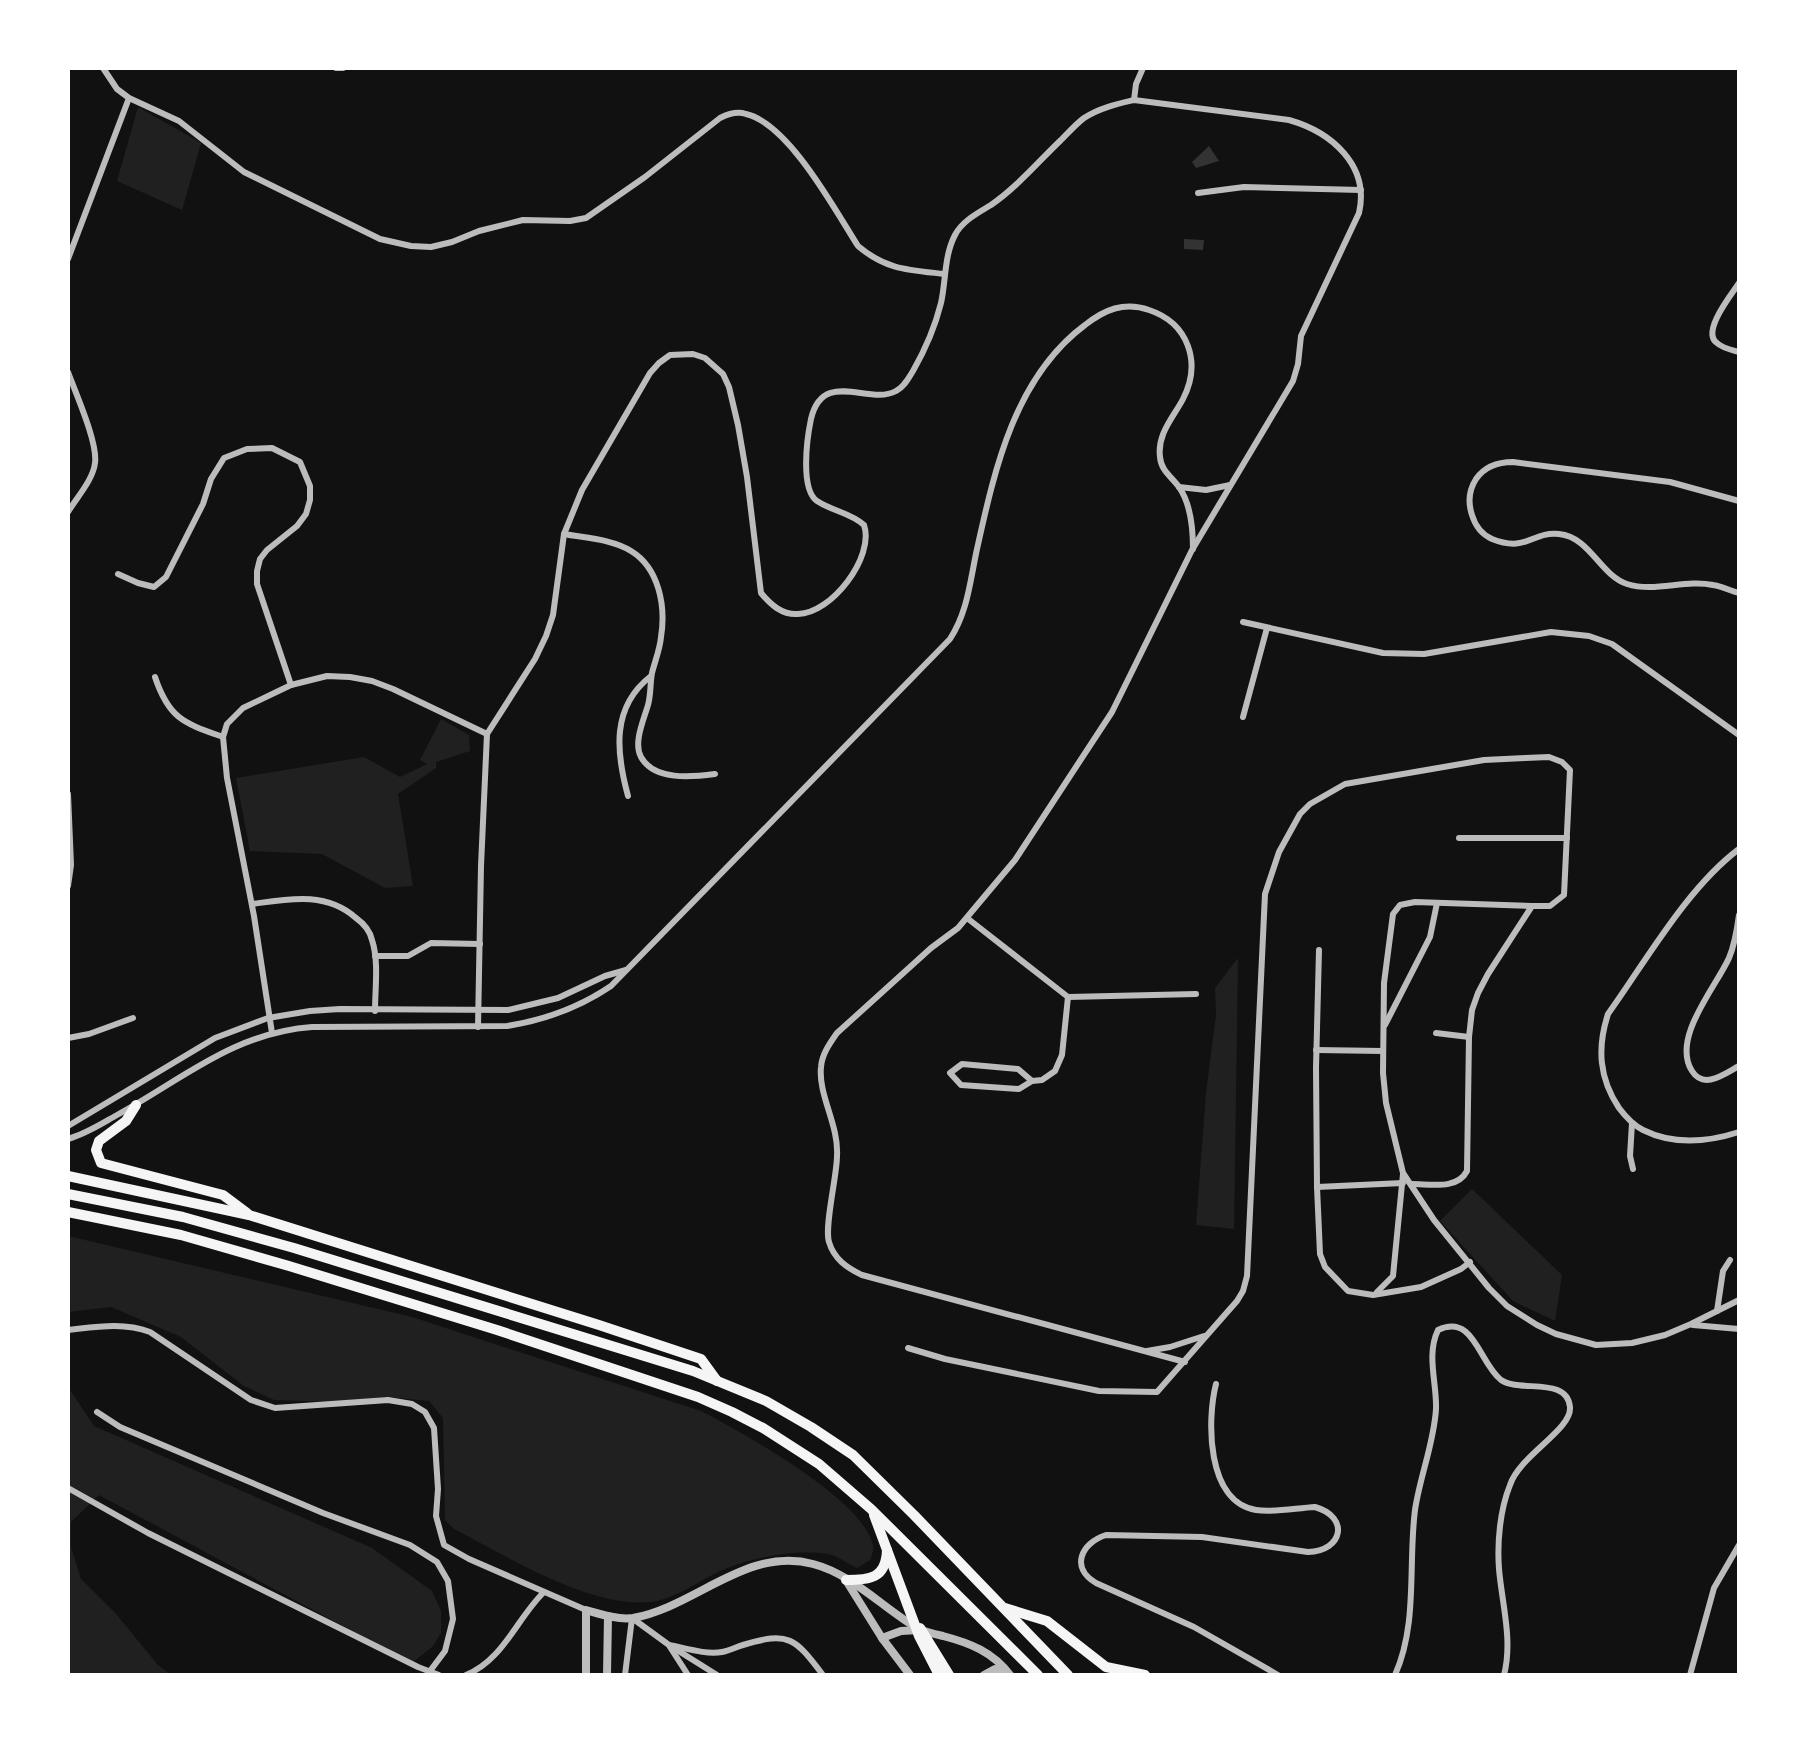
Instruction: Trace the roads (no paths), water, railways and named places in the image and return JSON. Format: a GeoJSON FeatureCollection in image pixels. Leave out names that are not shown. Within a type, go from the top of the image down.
{"type":"FeatureCollection","features":[{"type":"Feature","properties":{"kind":"highway"},"geometry":{"type":"LineString","coordinates":[[136,1105],[126,1121],[99,1141],[96,1150],[102,1163],[223,1195],[249,1215]]}},
{"type":"Feature","properties":{"kind":"highway"},"geometry":{"type":"LineString","coordinates":[[68,1176],[249,1215],[701,1359],[717,1381]]}},
{"type":"Feature","properties":{"kind":"highway"},"geometry":{"type":"LineString","coordinates":[[68,1194],[183,1217],[294,1248],[658,1360],[766,1401],[853,1455],[1069,1675]]}},
{"type":"Feature","properties":{"kind":"highway"},"geometry":{"type":"LineString","coordinates":[[68,1212],[160,1230],[289,1266],[698,1396],[763,1428],[819,1464],[871,1509],[1038,1675]]}},
{"type":"Feature","properties":{"kind":"highway"},"geometry":{"type":"LineString","coordinates":[[871,1509],[917,1625],[949,1675]]}},
{"type":"Feature","properties":{"kind":"highway"},"geometry":{"type":"LineString","coordinates":[[846,1580],[869,1579],[878,1573],[886,1564],[887,1547]]}},
{"type":"Feature","properties":{"kind":"highway"},"geometry":{"type":"LineString","coordinates":[[1002,1607],[1047,1620],[1106,1667],[1145,1675]]}},
{"type":"Feature","properties":{"kind":"highway"},"geometry":{"type":"LineString","coordinates":[[917,1625],[919,1636],[938,1673]]}},
{"type":"Feature","properties":{"kind":"street"},"geometry":{"type":"LineString","coordinates":[[103,68],[117,89],[129,98],[179,121],[244,172],[380,239],[411,246],[430,247],[452,242],[513,222],[570,222],[586,218],[645,177],[720,118],[731,113],[745,113],[772,127],[795,152],[858,246],[870,257],[902,270],[945,274]]}},
{"type":"Feature","properties":{"kind":"street"},"geometry":{"type":"LineString","coordinates":[[336,68],[343,68]]}},
{"type":"Feature","properties":{"kind":"street"},"geometry":{"type":"LineString","coordinates":[[1134,100],[1136,84],[1143,68]]}},
{"type":"Feature","properties":{"kind":"street"},"geometry":{"type":"LineString","coordinates":[[68,259],[129,98]]}},
{"type":"Feature","properties":{"kind":"street"},"geometry":{"type":"LineString","coordinates":[[478,1027],[486,734],[535,659],[546,636],[553,615],[569,516],[650,373],[659,362],[670,355],[693,354],[714,364],[723,374],[738,425],[761,593],[775,608],[795,615],[811,611],[830,599],[848,581],[860,562],[867,533],[858,520],[817,501],[810,493],[806,465],[811,419],[822,397],[835,392],[888,394],[905,384],[928,343],[941,302],[954,236],[962,225],[998,200],[1083,119],[1110,106],[1134,100],[1289,120],[1325,134],[1342,149],[1354,167],[1362,200],[1359,214],[1301,336],[1293,381],[1192,550],[1112,712],[1015,860],[968,918],[849,1022],[826,1048],[821,1066],[823,1086],[836,1132],[838,1155],[827,1233],[829,1242],[843,1264],[862,1275],[1185,1362]]}},
{"type":"Feature","properties":{"kind":"street"},"geometry":{"type":"LineString","coordinates":[[1198,193],[1244,187],[1361,190]]}},
{"type":"Feature","properties":{"kind":"street"},"geometry":{"type":"LineString","coordinates":[[1739,283],[1714,323],[1712,335],[1716,343],[1739,352]]}},
{"type":"Feature","properties":{"kind":"street"},"geometry":{"type":"LineString","coordinates":[[68,1139],[136,1105],[216,1055],[260,1036],[312,1027],[478,1027],[523,1023],[572,1008],[611,986],[950,639],[964,615],[990,494],[1019,409],[1038,374],[1056,351],[1077,330],[1105,312],[1127,306],[1151,310],[1171,321],[1187,342],[1191,357],[1189,386],[1164,430],[1159,450],[1164,470],[1179,486],[1190,517],[1192,550]]}},
{"type":"Feature","properties":{"kind":"street"},"geometry":{"type":"LineString","coordinates":[[68,372],[95,448],[95,463],[90,477],[68,512]]}},
{"type":"Feature","properties":{"kind":"street"},"geometry":{"type":"LineString","coordinates":[[118,574],[154,587],[166,577],[203,504],[211,479],[224,458],[236,452],[259,447],[272,448],[293,458],[300,463],[310,486],[306,514],[297,526],[267,550],[260,559],[257,571],[257,584],[291,685]]}},
{"type":"Feature","properties":{"kind":"street"},"geometry":{"type":"LineString","coordinates":[[1739,501],[1670,482],[1513,462],[1503,462],[1485,469],[1472,486],[1469,497],[1469,508],[1479,530],[1499,542],[1513,545],[1559,534],[1579,541],[1612,576],[1631,585],[1658,587],[1712,584],[1739,593]]}},
{"type":"Feature","properties":{"kind":"street"},"geometry":{"type":"LineString","coordinates":[[1179,486],[1206,490],[1230,485]]}},
{"type":"Feature","properties":{"kind":"street"},"geometry":{"type":"LineString","coordinates":[[564,534],[602,540],[630,550],[652,570],[660,600],[662,637],[652,676],[651,694],[638,740],[639,756],[662,773],[695,777],[715,774]]}},
{"type":"Feature","properties":{"kind":"street"},"geometry":{"type":"LineString","coordinates":[[1243,622],[1367,651],[1402,654],[1424,654],[1551,632],[1589,636],[1612,644],[1739,735]]}},
{"type":"Feature","properties":{"kind":"street"},"geometry":{"type":"LineString","coordinates":[[1243,717],[1267,628]]}},
{"type":"Feature","properties":{"kind":"street"},"geometry":{"type":"LineString","coordinates":[[628,796],[620,766],[621,723],[638,687],[652,676]]}},
{"type":"Feature","properties":{"kind":"street"},"geometry":{"type":"LineString","coordinates":[[155,677],[161,696],[173,715],[185,723],[223,737]]}},
{"type":"Feature","properties":{"kind":"street"},"geometry":{"type":"LineString","coordinates":[[272,1033],[252,904],[227,778],[223,737],[227,724],[243,709],[291,685],[327,677],[350,677],[372,681],[410,696],[486,734]]}},
{"type":"Feature","properties":{"kind":"street"},"geometry":{"type":"LineString","coordinates":[[908,1348],[958,1362],[1116,1392],[1157,1392],[1237,1301],[1247,1276],[1265,894],[1279,852],[1300,814],[1310,804],[1345,784],[1484,760],[1549,757],[1562,762],[1570,770],[1564,895],[1550,906],[1415,902],[1400,905],[1393,914],[1384,983],[1383,1051],[1386,1103],[1404,1183],[1393,1276],[1373,1295]]}},
{"type":"Feature","properties":{"kind":"street"},"geometry":{"type":"LineString","coordinates":[[68,794],[71,865],[68,886]]}},
{"type":"Feature","properties":{"kind":"street"},"geometry":{"type":"LineString","coordinates":[[1459,838],[1567,838]]}},
{"type":"Feature","properties":{"kind":"street"},"geometry":{"type":"LineString","coordinates":[[1738,851],[1716,867],[1696,892],[1608,1014],[1602,1031],[1601,1067],[1612,1097],[1632,1123],[1654,1135],[1680,1140],[1717,1139],[1739,1132]]}},
{"type":"Feature","properties":{"kind":"street"},"geometry":{"type":"LineString","coordinates":[[252,904],[299,898],[319,900],[348,910],[365,927],[373,941],[375,1011]]}},
{"type":"Feature","properties":{"kind":"street"},"geometry":{"type":"LineString","coordinates":[[1384,1026],[1430,937],[1437,903]]}},
{"type":"Feature","properties":{"kind":"street"},"geometry":{"type":"LineString","coordinates":[[1412,1184],[1455,1184],[1462,1180],[1466,1171],[1472,1010],[1478,993],[1532,906]]}},
{"type":"Feature","properties":{"kind":"street"},"geometry":{"type":"LineString","coordinates":[[1739,915],[1730,957],[1692,1026],[1688,1059],[1694,1074],[1703,1081],[1710,1081],[1739,1066]]}},
{"type":"Feature","properties":{"kind":"street"},"geometry":{"type":"LineString","coordinates":[[968,918],[1068,997],[1196,994]]}},
{"type":"Feature","properties":{"kind":"street"},"geometry":{"type":"LineString","coordinates":[[375,956],[408,956],[431,943],[480,944]]}},
{"type":"Feature","properties":{"kind":"street"},"geometry":{"type":"LineString","coordinates":[[1319,950],[1316,1049],[1317,1186],[1320,1254],[1325,1267],[1348,1291],[1373,1295],[1421,1287],[1461,1269],[1470,1262]]}},
{"type":"Feature","properties":{"kind":"street"},"geometry":{"type":"LineString","coordinates":[[68,1126],[215,1038],[268,1018],[310,1011],[508,1010],[542,1004],[605,976],[628,969]]}},
{"type":"Feature","properties":{"kind":"street"},"geometry":{"type":"LineString","coordinates":[[1032,1081],[1018,1069],[962,1064],[950,1073],[961,1085],[1019,1089],[1055,1072],[1062,1055],[1068,997]]}},
{"type":"Feature","properties":{"kind":"street"},"geometry":{"type":"LineString","coordinates":[[68,1038],[89,1034],[133,1018]]}},
{"type":"Feature","properties":{"kind":"street"},"geometry":{"type":"LineString","coordinates":[[1436,1033],[1469,1037]]}},
{"type":"Feature","properties":{"kind":"street"},"geometry":{"type":"LineString","coordinates":[[1316,1049],[1383,1051]]}},
{"type":"Feature","properties":{"kind":"street"},"geometry":{"type":"LineString","coordinates":[[1632,1123],[1630,1156],[1633,1169]]}},
{"type":"Feature","properties":{"kind":"street"},"geometry":{"type":"LineString","coordinates":[[1403,1172],[1434,1220],[1507,1306],[1537,1325],[1576,1340],[1596,1345],[1632,1343],[1665,1335],[1739,1300]]}},
{"type":"Feature","properties":{"kind":"street"},"geometry":{"type":"LineString","coordinates":[[1317,1186],[1404,1183]]}},
{"type":"Feature","properties":{"kind":"street"},"geometry":{"type":"LineString","coordinates":[[1717,1311],[1723,1271],[1730,1261]]}},
{"type":"Feature","properties":{"kind":"street"},"geometry":{"type":"LineString","coordinates":[[1691,1324],[1739,1329]]}},
{"type":"Feature","properties":{"kind":"street"},"geometry":{"type":"LineString","coordinates":[[68,1330],[124,1325],[138,1327],[150,1332],[251,1400],[275,1408],[388,1400],[412,1404],[425,1412],[435,1427],[438,1489],[436,1516],[444,1545],[543,1593],[586,1610],[608,1616],[632,1618],[670,1606],[739,1572],[762,1564],[795,1561],[811,1563],[834,1572],[917,1625],[986,1652],[1002,1664],[1010,1675]]}},
{"type":"Feature","properties":{"kind":"street"},"geometry":{"type":"LineString","coordinates":[[1395,1675],[1408,1626],[1415,1514],[1434,1420],[1432,1346],[1438,1330],[1452,1326],[1467,1332],[1488,1365],[1501,1379],[1517,1386],[1552,1388],[1565,1395],[1570,1408],[1566,1422],[1527,1457],[1511,1481],[1507,1494],[1501,1524],[1499,1566],[1508,1647],[1504,1675]]}},
{"type":"Feature","properties":{"kind":"street"},"geometry":{"type":"LineString","coordinates":[[1144,1351],[1170,1347],[1206,1335]]}},
{"type":"Feature","properties":{"kind":"street"},"geometry":{"type":"LineString","coordinates":[[1216,1384],[1210,1412],[1211,1441],[1216,1468],[1233,1498],[1256,1510],[1315,1507],[1324,1509],[1332,1514],[1337,1522],[1335,1541],[1320,1552],[1308,1552],[1202,1537],[1106,1535],[1096,1538],[1085,1548],[1081,1559],[1082,1569],[1090,1580],[1194,1627],[1278,1675]]}},
{"type":"Feature","properties":{"kind":"street"},"geometry":{"type":"LineString","coordinates":[[97,1412],[120,1427],[297,1502],[410,1545],[437,1562],[448,1581],[453,1619],[445,1651],[430,1671]]}},
{"type":"Feature","properties":{"kind":"street"},"geometry":{"type":"LineString","coordinates":[[68,1488],[148,1533],[439,1675]]}},
{"type":"Feature","properties":{"kind":"street"},"geometry":{"type":"LineString","coordinates":[[1690,1675],[1714,1588],[1739,1545]]}},
{"type":"Feature","properties":{"kind":"street"},"geometry":{"type":"LineString","coordinates":[[846,1580],[882,1638],[910,1675]]}},
{"type":"Feature","properties":{"kind":"street"},"geometry":{"type":"LineString","coordinates":[[467,1675],[489,1664],[523,1615],[543,1593]]}},
{"type":"Feature","properties":{"kind":"street"},"geometry":{"type":"LineString","coordinates":[[586,1610],[586,1675]]}},
{"type":"Feature","properties":{"kind":"street"},"geometry":{"type":"LineString","coordinates":[[607,1675],[608,1616]]}},
{"type":"Feature","properties":{"kind":"street"},"geometry":{"type":"LineString","coordinates":[[632,1618],[717,1675]]}},
{"type":"Feature","properties":{"kind":"street"},"geometry":{"type":"LineString","coordinates":[[625,1675],[632,1618]]}},
{"type":"Feature","properties":{"kind":"street"},"geometry":{"type":"LineString","coordinates":[[882,1638],[917,1625]]}},
{"type":"Feature","properties":{"kind":"street"},"geometry":{"type":"LineString","coordinates":[[669,1645],[715,1653],[726,1652],[763,1639],[786,1638],[802,1646],[823,1675]]}},
{"type":"Feature","properties":{"kind":"street"},"geometry":{"type":"LineString","coordinates":[[669,1645],[688,1675]]}},
{"type":"Feature","properties":{"kind":"street"},"geometry":{"type":"LineString","coordinates":[[985,1675],[995,1669],[1010,1675]]}}]}
